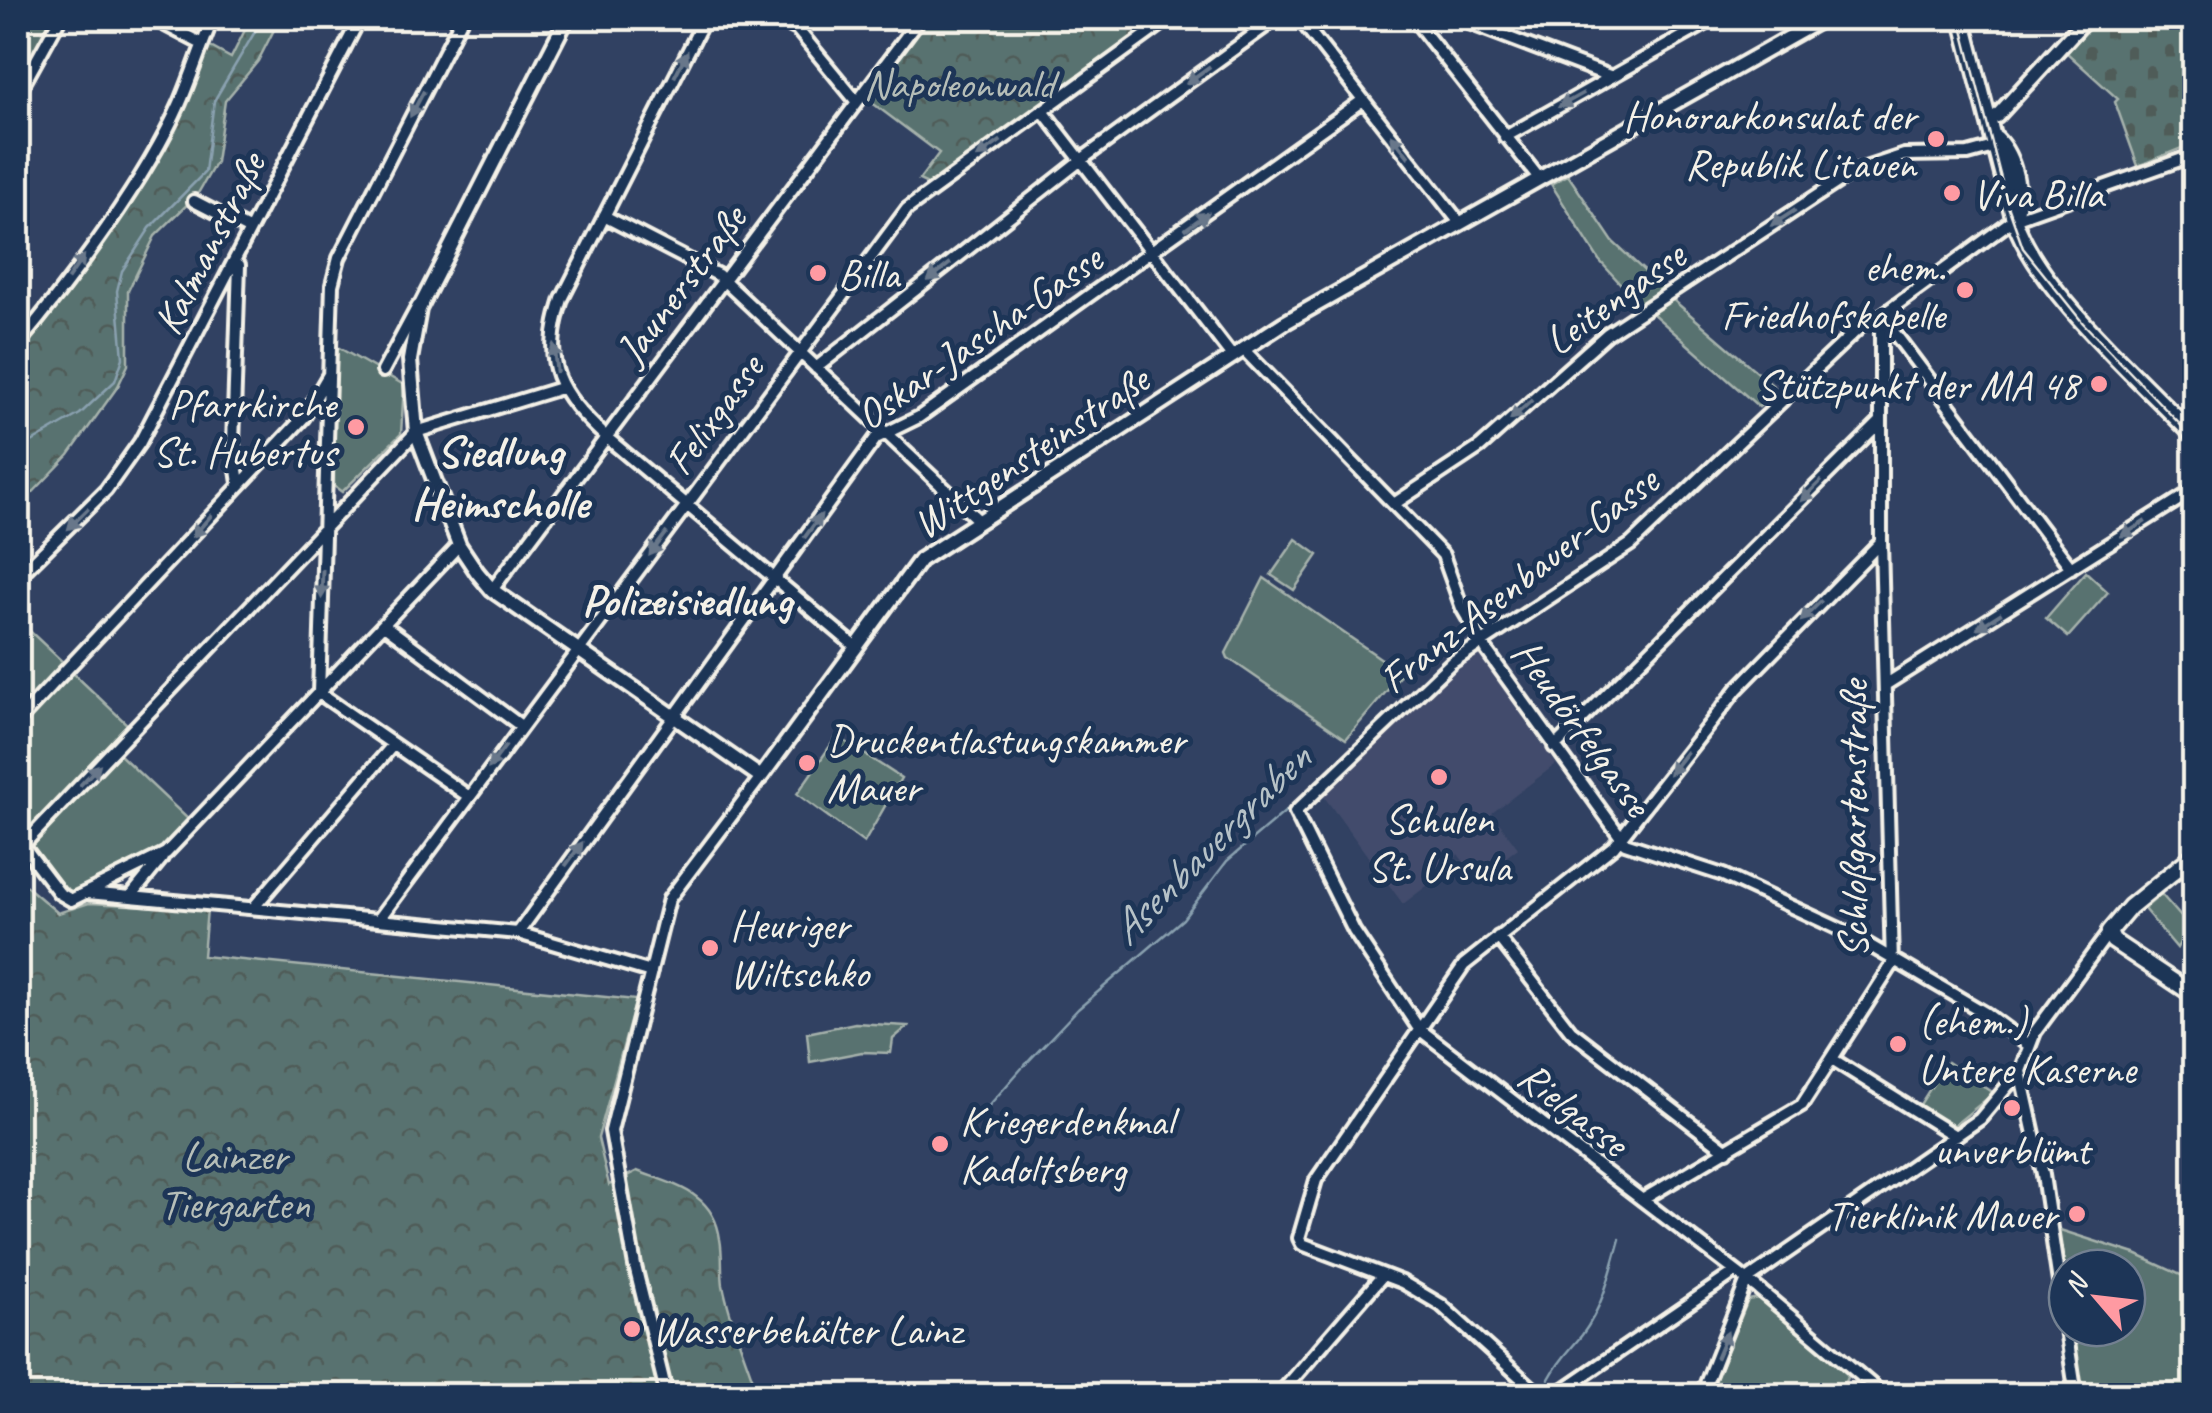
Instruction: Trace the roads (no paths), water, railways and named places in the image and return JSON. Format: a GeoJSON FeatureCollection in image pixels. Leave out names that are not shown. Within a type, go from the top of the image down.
{"type":"FeatureCollection","features":[{"type":"Feature","properties":{"kind":"main road"},"geometry":{"type":"LineString","coordinates":[[1962,18],[2014,219],[2031,255],[2074,308],[2194,436]]}},
{"type":"Feature","properties":{"kind":"main road"},"geometry":{"type":"LineString","coordinates":[[2194,855],[2130,907],[2109,932],[2113,941],[2194,995]]}},
{"type":"Feature","properties":{"kind":"street"},"geometry":{"type":"LineString","coordinates":[[18,26],[22,18]]}},
{"type":"Feature","properties":{"kind":"street"},"geometry":{"type":"LineString","coordinates":[[18,94],[60,18]]}},
{"type":"Feature","properties":{"kind":"street"},"geometry":{"type":"LineString","coordinates":[[152,18],[202,44]]}},
{"type":"Feature","properties":{"kind":"street"},"geometry":{"type":"LineString","coordinates":[[18,344],[74,271],[155,148],[180,104],[213,18]]}},
{"type":"Feature","properties":{"kind":"street","name":"Kalmanstraße"},"geometry":{"type":"LineString","coordinates":[[18,576],[106,490],[140,442],[239,258],[360,18]]}},
{"type":"Feature","properties":{"kind":"street"},"geometry":{"type":"LineString","coordinates":[[319,693],[332,285],[338,258],[462,18]]}},
{"type":"Feature","properties":{"kind":"street"},"geometry":{"type":"LineString","coordinates":[[383,371],[566,18]]}},
{"type":"Feature","properties":{"kind":"street"},"geometry":{"type":"LineString","coordinates":[[705,18],[555,322],[554,367],[576,410],[856,647]]}},
{"type":"Feature","properties":{"kind":"street"},"geometry":{"type":"LineString","coordinates":[[775,18],[797,29],[857,102]]}},
{"type":"Feature","properties":{"kind":"street"},"geometry":{"type":"LineString","coordinates":[[797,29],[804,18]]}},
{"type":"Feature","properties":{"kind":"street","name":"Jaunerstraße"},"geometry":{"type":"LineString","coordinates":[[492,590],[920,18]]}},
{"type":"Feature","properties":{"kind":"street","name":"Felixgasse"},"geometry":{"type":"LineString","coordinates":[[378,919],[907,209],[1170,18]]}},
{"type":"Feature","properties":{"kind":"street"},"geometry":{"type":"LineString","coordinates":[[816,368],[1081,160],[1277,18]]}},
{"type":"Feature","properties":{"kind":"street"},"geometry":{"type":"LineString","coordinates":[[1299,18],[1460,223]]}},
{"type":"Feature","properties":{"kind":"street"},"geometry":{"type":"LineString","coordinates":[[1413,18],[1539,178]]}},
{"type":"Feature","properties":{"kind":"street"},"geometry":{"type":"LineString","coordinates":[[1456,18],[1612,77]]}},
{"type":"Feature","properties":{"kind":"street"},"geometry":{"type":"LineString","coordinates":[[1505,137],[1716,18]]}},
{"type":"Feature","properties":{"kind":"street","name":"Wittgensteinstraße"},"geometry":{"type":"LineString","coordinates":[[667,1396],[635,1266],[611,1132],[669,900],[920,560],[1237,352],[1824,18]]}},
{"type":"Feature","properties":{"kind":"street"},"geometry":{"type":"LineString","coordinates":[[1994,136],[1998,116],[2087,18]]}},
{"type":"Feature","properties":{"kind":"street","name":"Oskar-Jascha-Gasse"},"geometry":{"type":"LineString","coordinates":[[518,933],[876,438],[919,416],[1363,100]]}},
{"type":"Feature","properties":{"kind":"street","name":"Heudörfelgasse"},"geometry":{"type":"LineString","coordinates":[[1044,111],[1152,252],[1237,352],[1447,560],[1462,608],[1480,641],[1620,838],[1649,854],[1724,875],[1892,956],[2010,1028],[2027,1044]]}},
{"type":"Feature","properties":{"kind":"street","name":"Leitengasse"},"geometry":{"type":"LineString","coordinates":[[1394,504],[1480,448],[1607,334],[1853,172],[1904,155],[1968,154],[1994,136]]}},
{"type":"Feature","properties":{"kind":"street","name":"Franz-Asenbauer-Gasse"},"geometry":{"type":"LineString","coordinates":[[1295,812],[1451,662],[1631,544],[1870,319],[1879,322],[1883,312],[2014,219],[2194,155]]}},
{"type":"Feature","properties":{"kind":"street"},"geometry":{"type":"LineString","coordinates":[[194,201],[250,230]]}},
{"type":"Feature","properties":{"kind":"street"},"geometry":{"type":"LineString","coordinates":[[604,216],[722,280],[979,521]]}},
{"type":"Feature","properties":{"kind":"street"},"geometry":{"type":"LineString","coordinates":[[239,258],[234,444],[239,483]]}},
{"type":"Feature","properties":{"kind":"street"},"geometry":{"type":"LineString","coordinates":[[433,276],[413,330],[410,360],[416,432],[459,545],[492,590],[761,777]]}},
{"type":"Feature","properties":{"kind":"street"},"geometry":{"type":"LineString","coordinates":[[1879,322],[1892,330],[2071,568]]}},
{"type":"Feature","properties":{"kind":"street","name":"Schloßgartenstraße"},"geometry":{"type":"LineString","coordinates":[[1642,1200],[1802,1105],[1892,965],[1879,322]]}},
{"type":"Feature","properties":{"kind":"street"},"geometry":{"type":"LineString","coordinates":[[18,721],[304,417],[331,371]]}},
{"type":"Feature","properties":{"kind":"street"},"geometry":{"type":"LineString","coordinates":[[562,388],[416,432],[20,842],[64,898],[87,894],[131,896],[518,933],[650,972]]}},
{"type":"Feature","properties":{"kind":"street"},"geometry":{"type":"LineString","coordinates":[[1554,747],[1880,422]]}},
{"type":"Feature","properties":{"kind":"street"},"geometry":{"type":"LineString","coordinates":[[1885,686],[2194,490]]}},
{"type":"Feature","properties":{"kind":"street"},"geometry":{"type":"LineString","coordinates":[[1541,1396],[1452,1313],[1383,1275],[1300,1242],[1312,1186],[1464,965],[1620,838],[1737,689],[1881,542]]}},
{"type":"Feature","properties":{"kind":"street"},"geometry":{"type":"LineString","coordinates":[[131,896],[166,853],[459,545]]}},
{"type":"Feature","properties":{"kind":"street"},"geometry":{"type":"LineString","coordinates":[[384,625],[522,726]]}},
{"type":"Feature","properties":{"kind":"street"},"geometry":{"type":"LineString","coordinates":[[319,693],[468,796]]}},
{"type":"Feature","properties":{"kind":"street"},"geometry":{"type":"LineString","coordinates":[[254,907],[393,746]]}},
{"type":"Feature","properties":{"kind":"street","name":"Rielgasse"},"geometry":{"type":"LineString","coordinates":[[1295,812],[1354,931],[1419,1029],[1747,1280],[1885,1396]]}},
{"type":"Feature","properties":{"kind":"street"},"geometry":{"type":"LineString","coordinates":[[87,894],[166,853]]}},
{"type":"Feature","properties":{"kind":"street"},"geometry":{"type":"LineString","coordinates":[[1701,1396],[1747,1280],[1992,1109],[2020,1071],[2027,1044],[2109,932]]}},
{"type":"Feature","properties":{"kind":"street"},"geometry":{"type":"LineString","coordinates":[[1498,938],[1571,1031],[1727,1150]]}},
{"type":"Feature","properties":{"kind":"street"},"geometry":{"type":"LineString","coordinates":[[1832,1060],[1955,1136]]}},
{"type":"Feature","properties":{"kind":"street"},"geometry":{"type":"LineString","coordinates":[[2020,1071],[2043,1175],[2076,1396]]}},
{"type":"Feature","properties":{"kind":"street"},"geometry":{"type":"LineString","coordinates":[[1554,1396],[1736,1272]]}},
{"type":"Feature","properties":{"kind":"street"},"geometry":{"type":"LineString","coordinates":[[1278,1396],[1383,1275]]}},
{"type":"Feature","properties":{"kind":"waterway"},"geometry":{"type":"LineString","coordinates":[[18,450],[80,414],[115,381],[123,358],[117,291],[122,271],[150,228],[205,172],[214,101],[263,18]]}},
{"type":"Feature","properties":{"kind":"waterway"},"geometry":{"type":"LineString","coordinates":[[1144,28],[1146,18]]}},
{"type":"Feature","properties":{"kind":"waterway","name":"Asenbauergraben"},"geometry":{"type":"LineString","coordinates":[[1024,1066],[1078,1009],[1183,919],[1227,861],[1440,666]]}},
{"type":"Feature","properties":{"kind":"waterway","name":"Asenbauergraben"},"geometry":{"type":"LineString","coordinates":[[971,1126],[1022,1068]]}},
{"type":"Feature","properties":{"kind":"waterway"},"geometry":{"type":"LineString","coordinates":[[1549,1379],[1596,1313],[1620,1239]]}},
{"type":"Feature","properties":{"kind":"tram line"},"geometry":{"type":"LineString","coordinates":[[1960,18],[2008,206],[2023,248],[2083,323],[2194,439]]}},
{"type":"Feature","properties":{"kind":"place","name":"Honorarkonsulat der Republik Litauen"},"geometry":{"type":"Point","coordinates":[1936,139]}},
{"type":"Feature","properties":{"kind":"place","name":"Viva Billa"},"geometry":{"type":"Point","coordinates":[1952,193]}},
{"type":"Feature","properties":{"kind":"place","name":"Billa"},"geometry":{"type":"Point","coordinates":[818,273]}},
{"type":"Feature","properties":{"kind":"place","name":"ehem. Friedhofskapelle"},"geometry":{"type":"Point","coordinates":[1965,290]}},
{"type":"Feature","properties":{"kind":"place","name":"Stützpunkt der MA 48"},"geometry":{"type":"Point","coordinates":[2099,384]}},
{"type":"Feature","properties":{"kind":"place","name":"Pfarrkirche St. Hubertus"},"geometry":{"type":"Point","coordinates":[356,427]}},
{"type":"Feature","properties":{"kind":"place","name":"Druckentlastungskammer Mauer"},"geometry":{"type":"Point","coordinates":[807,763]}},
{"type":"Feature","properties":{"kind":"place","name":"Schulen St. Ursula"},"geometry":{"type":"Point","coordinates":[1439,777]}},
{"type":"Feature","properties":{"kind":"place","name":"Heuriger Wiltschko"},"geometry":{"type":"Point","coordinates":[710,948]}},
{"type":"Feature","properties":{"kind":"place","name":"(ehem.) Untere Kaserne"},"geometry":{"type":"Point","coordinates":[1898,1044]}},
{"type":"Feature","properties":{"kind":"place","name":"unverblümt"},"geometry":{"type":"Point","coordinates":[2012,1108]}},
{"type":"Feature","properties":{"kind":"place","name":"Kriegerdenkmal Kadoltsberg"},"geometry":{"type":"Point","coordinates":[940,1144]}},
{"type":"Feature","properties":{"kind":"place","name":"Tierklinik Mauer"},"geometry":{"type":"Point","coordinates":[2077,1214]}},
{"type":"Feature","properties":{"kind":"place","name":"Wasserbehälter Lainz"},"geometry":{"type":"Point","coordinates":[632,1329]}},
{"type":"Feature","properties":{"kind":"district","name":"Siedlung Heimscholle"},"geometry":{"type":"Point","coordinates":[500,476]}},
{"type":"Feature","properties":{"kind":"district","name":"Polizeisiedlung"},"geometry":{"type":"Point","coordinates":[687,599]}},
{"type":"Feature","properties":{"kind":"park label","name":"Napoleonwald"},"geometry":{"type":"Point","coordinates":[959,83]}},
{"type":"Feature","properties":{"kind":"park label","name":"Lainzer Tiergarten"},"geometry":{"type":"Point","coordinates":[235,1179]}}]}
